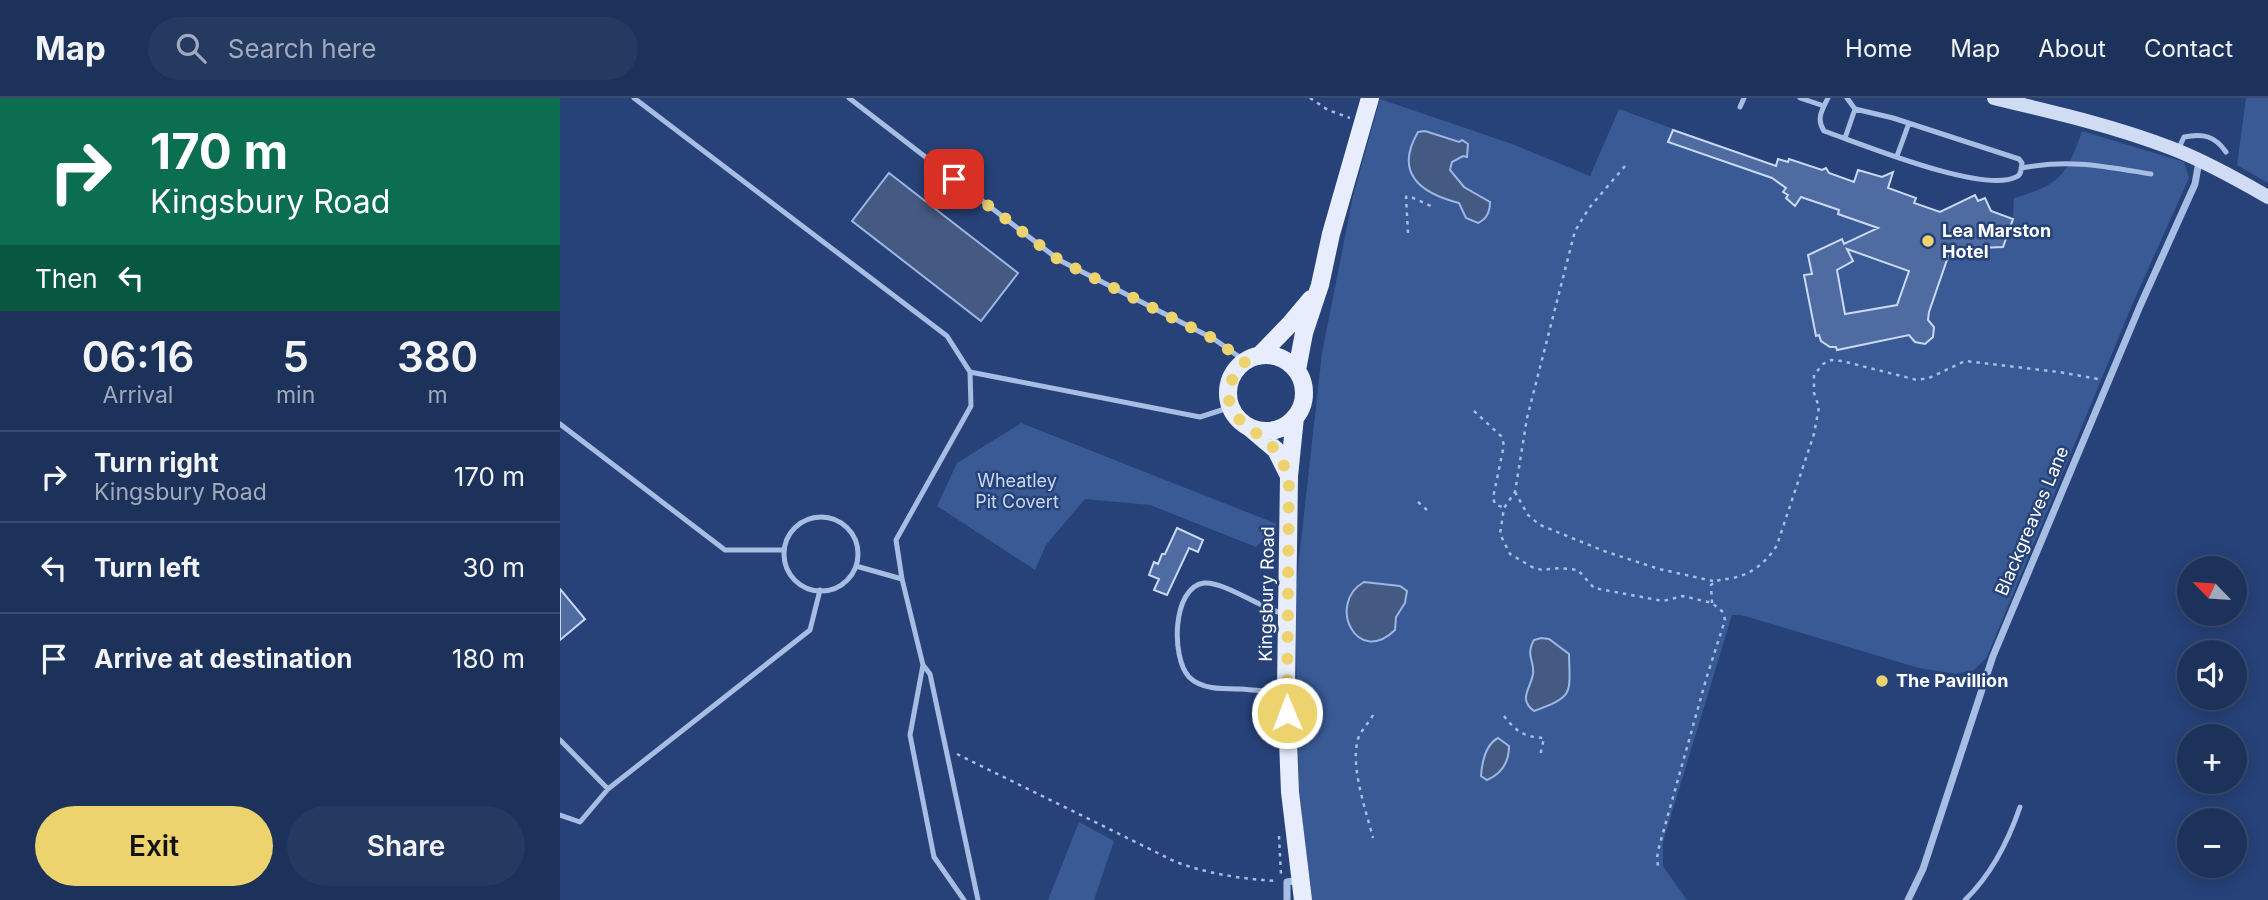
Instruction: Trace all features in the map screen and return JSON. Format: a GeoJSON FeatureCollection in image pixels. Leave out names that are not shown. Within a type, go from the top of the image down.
{"type":"FeatureCollection","features":[{"type":"Feature","properties":{"kind":"main road","name":"Kingsbury Road"},"geometry":{"type":"LineString","coordinates":[[1303,900],[1294,881],[1286,688],[1289,476],[1295,417],[1304,398],[1303,384],[1297,370],[1304,333],[1321,285],[1331,234],[1370,98]]}},
{"type":"Feature","properties":{"kind":"main road","name":"Kingsbury Road"},"geometry":{"type":"LineString","coordinates":[[1231,407],[1228,394],[1236,370],[1252,359],[1298,315],[1321,285]]}},
{"type":"Feature","properties":{"kind":"main road"},"geometry":{"type":"LineString","coordinates":[[1252,359],[1280,358],[1297,370]]}},
{"type":"Feature","properties":{"kind":"main road"},"geometry":{"type":"LineString","coordinates":[[1231,407],[1238,419],[1276,450],[1289,476]]}},
{"type":"Feature","properties":{"kind":"main road"},"geometry":{"type":"LineString","coordinates":[[1250,428],[1264,431],[1278,429],[1295,417]]}},
{"type":"Feature","properties":{"kind":"street"},"geometry":{"type":"LineString","coordinates":[[1994,98],[2093,124],[2178,151],[2268,197]]}},
{"type":"Feature","properties":{"kind":"street","name":"Blackgreaves Lane"},"geometry":{"type":"LineString","coordinates":[[1908,900],[1923,869],[1993,656],[2108,381],[2195,184],[2199,161]]}},
{"type":"Feature","properties":{"kind":"street","name":"Kingsbury Road"},"geometry":{"type":"LineString","coordinates":[[1287,900],[1294,881]]}},
{"type":"Feature","properties":{"kind":"lane"},"geometry":{"type":"LineString","coordinates":[[634,98],[947,336],[970,372],[971,406],[895,540],[923,665],[930,674],[978,900]]}},
{"type":"Feature","properties":{"kind":"lane"},"geometry":{"type":"LineString","coordinates":[[849,98],[1059,260],[1252,359]]}},
{"type":"Feature","properties":{"kind":"lane"},"geometry":{"type":"LineString","coordinates":[[1741,107],[1744,98]]}},
{"type":"Feature","properties":{"kind":"lane"},"geometry":{"type":"LineString","coordinates":[[1800,98],[1824,106]]}},
{"type":"Feature","properties":{"kind":"lane"},"geometry":{"type":"LineString","coordinates":[[1828,98],[1820,115],[1820,125],[1824,131],[1958,176],[1982,180],[2016,178],[2020,174],[2019,159],[1909,123],[1855,109],[1847,98]]}},
{"type":"Feature","properties":{"kind":"lane"},"geometry":{"type":"LineString","coordinates":[[1845,138],[1855,109]]}},
{"type":"Feature","properties":{"kind":"lane"},"geometry":{"type":"LineString","coordinates":[[1897,156],[1909,123]]}},
{"type":"Feature","properties":{"kind":"lane"},"geometry":{"type":"LineString","coordinates":[[2178,151],[2184,137],[2195,135],[2218,140],[2226,152]]}},
{"type":"Feature","properties":{"kind":"lane"},"geometry":{"type":"LineString","coordinates":[[2021,168],[2053,162],[2077,162],[2151,174]]}},
{"type":"Feature","properties":{"kind":"lane"},"geometry":{"type":"LineString","coordinates":[[970,372],[1200,417],[1231,407]]}},
{"type":"Feature","properties":{"kind":"lane"},"geometry":{"type":"LineString","coordinates":[[560,424],[725,550],[785,550]]}},
{"type":"Feature","properties":{"kind":"lane"},"geometry":{"type":"LineString","coordinates":[[817,517],[841,522],[856,541],[858,554],[856,566],[846,581],[829,590],[820,590],[801,584],[793,578],[788,570],[785,550],[788,538],[795,528],[805,520],[817,517]]}},
{"type":"Feature","properties":{"kind":"lane"},"geometry":{"type":"LineString","coordinates":[[856,566],[902,579]]}},
{"type":"Feature","properties":{"kind":"lane"},"geometry":{"type":"LineString","coordinates":[[1286,688],[1227,689],[1196,682],[1181,664],[1177,623],[1185,600],[1195,586],[1203,584],[1222,587],[1270,610],[1287,614]]}},
{"type":"Feature","properties":{"kind":"lane"},"geometry":{"type":"LineString","coordinates":[[560,815],[580,822],[608,789],[810,630],[820,590]]}},
{"type":"Feature","properties":{"kind":"lane"},"geometry":{"type":"LineString","coordinates":[[923,665],[910,735],[934,857],[964,900]]}},
{"type":"Feature","properties":{"kind":"lane"},"geometry":{"type":"LineString","coordinates":[[560,740],[608,789]]}},
{"type":"Feature","properties":{"kind":"lane"},"geometry":{"type":"LineString","coordinates":[[1965,900],[1991,870],[2010,838],[2021,807]]}},
{"type":"Feature","properties":{"kind":"path"},"geometry":{"type":"LineString","coordinates":[[1310,98],[1328,110],[1364,122]]}},
{"type":"Feature","properties":{"kind":"path"},"geometry":{"type":"LineString","coordinates":[[1625,166],[1589,208],[1575,231],[1527,418],[1515,492],[1504,508],[1500,534],[1510,554],[1532,567],[1542,570],[1578,570],[1594,588],[1663,601],[1683,596],[1712,603],[1723,612],[1725,620],[1659,847],[1658,866]]}},
{"type":"Feature","properties":{"kind":"path"},"geometry":{"type":"LineString","coordinates":[[1408,233],[1406,197],[1416,198],[1433,207]]}},
{"type":"Feature","properties":{"kind":"path"},"geometry":{"type":"LineString","coordinates":[[1515,492],[1528,514],[1540,525],[1604,551],[1659,569],[1715,581],[1744,575],[1772,555],[1777,545],[1814,434],[1819,407],[1814,375],[1823,363],[1831,360],[1842,361],[1917,380],[1929,378],[1965,361],[2108,381]]}},
{"type":"Feature","properties":{"kind":"path"},"geometry":{"type":"LineString","coordinates":[[1474,411],[1501,436],[1504,445],[1493,498],[1495,504],[1504,508]]}},
{"type":"Feature","properties":{"kind":"path"},"geometry":{"type":"LineString","coordinates":[[1418,502],[1427,510]]}},
{"type":"Feature","properties":{"kind":"path"},"geometry":{"type":"LineString","coordinates":[[1712,603],[1711,585],[1715,581]]}},
{"type":"Feature","properties":{"kind":"path"},"geometry":{"type":"LineString","coordinates":[[1373,715],[1359,738],[1356,757],[1364,808],[1373,838]]}},
{"type":"Feature","properties":{"kind":"path"},"geometry":{"type":"LineString","coordinates":[[1504,716],[1512,727],[1525,736],[1544,738],[1540,756]]}},
{"type":"Feature","properties":{"kind":"path"},"geometry":{"type":"LineString","coordinates":[[957,754],[1176,862],[1233,878],[1294,881]]}},
{"type":"Feature","properties":{"kind":"green space"},"geometry":{"type":"Polygon","coordinates":[[[2246,98],[2268,98],[2268,183],[2237,165],[2246,98]]]}},
{"type":"Feature","properties":{"kind":"green space"},"geometry":{"type":"Polygon","coordinates":[[[1380,99],[1512,144],[1590,176],[1619,109],[1775,166],[1778,159],[1787,162],[1789,159],[1822,170],[1826,168],[1829,173],[1854,182],[1887,174],[1890,180],[1885,197],[1896,191],[1916,198],[1914,203],[1950,215],[1953,213],[1950,207],[1975,195],[1978,201],[1985,198],[1991,211],[2013,219],[2014,198],[2042,188],[2060,176],[2072,158],[2082,131],[2184,162],[2189,178],[2132,305],[1987,657],[1974,670],[1956,674],[1919,668],[1741,615],[1732,615],[1663,842],[1663,866],[1687,900],[1310,900],[1299,785],[1295,603],[1298,568],[1322,353],[1353,196],[1380,99]]]}},
{"type":"Feature","properties":{"kind":"green space","name":"Wheatley Pit Covert"},"geometry":{"type":"Polygon","coordinates":[[[1021,423],[1277,524],[1256,547],[1150,505],[1085,499],[1046,545],[1035,570],[937,506],[957,463],[1021,423]]]}},
{"type":"Feature","properties":{"kind":"green space"},"geometry":{"type":"Polygon","coordinates":[[[1079,822],[1114,841],[1094,900],[1048,900],[1079,822]]]}},
{"type":"Feature","properties":{"kind":"shaded area"},"geometry":{"type":"Polygon","coordinates":[[[1425,131],[1468,144],[1467,157],[1463,156],[1452,162],[1450,170],[1464,187],[1490,202],[1487,214],[1478,223],[1466,218],[1459,203],[1433,193],[1415,179],[1410,170],[1411,146],[1418,132],[1425,131]]]}},
{"type":"Feature","properties":{"kind":"shaded area"},"geometry":{"type":"Polygon","coordinates":[[[889,173],[1018,273],[981,321],[852,221],[889,173]]]}},
{"type":"Feature","properties":{"kind":"shaded area"},"geometry":{"type":"Polygon","coordinates":[[[1364,582],[1400,586],[1407,591],[1405,603],[1396,617],[1395,630],[1381,639],[1369,641],[1358,637],[1347,617],[1347,604],[1353,592],[1364,582]]]}},
{"type":"Feature","properties":{"kind":"shaded area"},"geometry":{"type":"Polygon","coordinates":[[[1549,639],[1569,654],[1570,678],[1563,697],[1534,711],[1529,707],[1526,698],[1533,674],[1530,650],[1534,640],[1549,639]]]}},
{"type":"Feature","properties":{"kind":"shaded area"},"geometry":{"type":"Polygon","coordinates":[[[1498,738],[1509,746],[1508,757],[1500,771],[1487,780],[1481,776],[1483,760],[1487,749],[1498,738]]]}},
{"type":"Feature","properties":{"kind":"building","name":"Lea Marston Hotel"},"geometry":{"type":"Polygon","coordinates":[[[1673,130],[1776,166],[1778,159],[1788,162],[1789,159],[1822,170],[1826,168],[1829,173],[1854,182],[1858,170],[1882,177],[1893,172],[1888,188],[1916,198],[1914,203],[1940,212],[1975,195],[1978,201],[1985,198],[1991,211],[2013,219],[2003,247],[1953,249],[1951,255],[1949,254],[1929,312],[1928,320],[1934,327],[1933,337],[1925,344],[1915,342],[1909,335],[1837,350],[1836,347],[1830,347],[1821,341],[1819,335],[1816,336],[1804,275],[1812,274],[1808,255],[1842,239],[1844,244],[1878,228],[1838,214],[1839,210],[1801,197],[1795,206],[1783,192],[1786,188],[1772,178],[1668,142],[1673,130]],[[1847,249],[1853,261],[1837,270],[1845,314],[1897,305],[1909,271],[1847,249]]]}},
{"type":"Feature","properties":{"kind":"building"},"geometry":{"type":"Polygon","coordinates":[[[1177,528],[1203,540],[1198,552],[1189,548],[1167,595],[1154,590],[1159,579],[1149,575],[1154,562],[1158,564],[1162,554],[1165,554],[1177,528]]]}},
{"type":"Feature","properties":{"kind":"building"},"geometry":{"type":"Polygon","coordinates":[[[560,589],[585,619],[560,640],[560,589]]]}},
{"type":"Feature","properties":{"kind":"place","name":"Lea Marston Hotel"},"geometry":{"type":"Point","coordinates":[1928,241]}},
{"type":"Feature","properties":{"kind":"place","name":"The Pavillion"},"geometry":{"type":"Point","coordinates":[1882,681]}},
{"type":"Feature","properties":{"kind":"route"},"geometry":{"type":"LineString","coordinates":[[954,179],[1059,260],[1214,339],[1245,362],[1236,370],[1230,382],[1228,394],[1231,407],[1238,419],[1276,450],[1289,476],[1287,713]]}}]}
